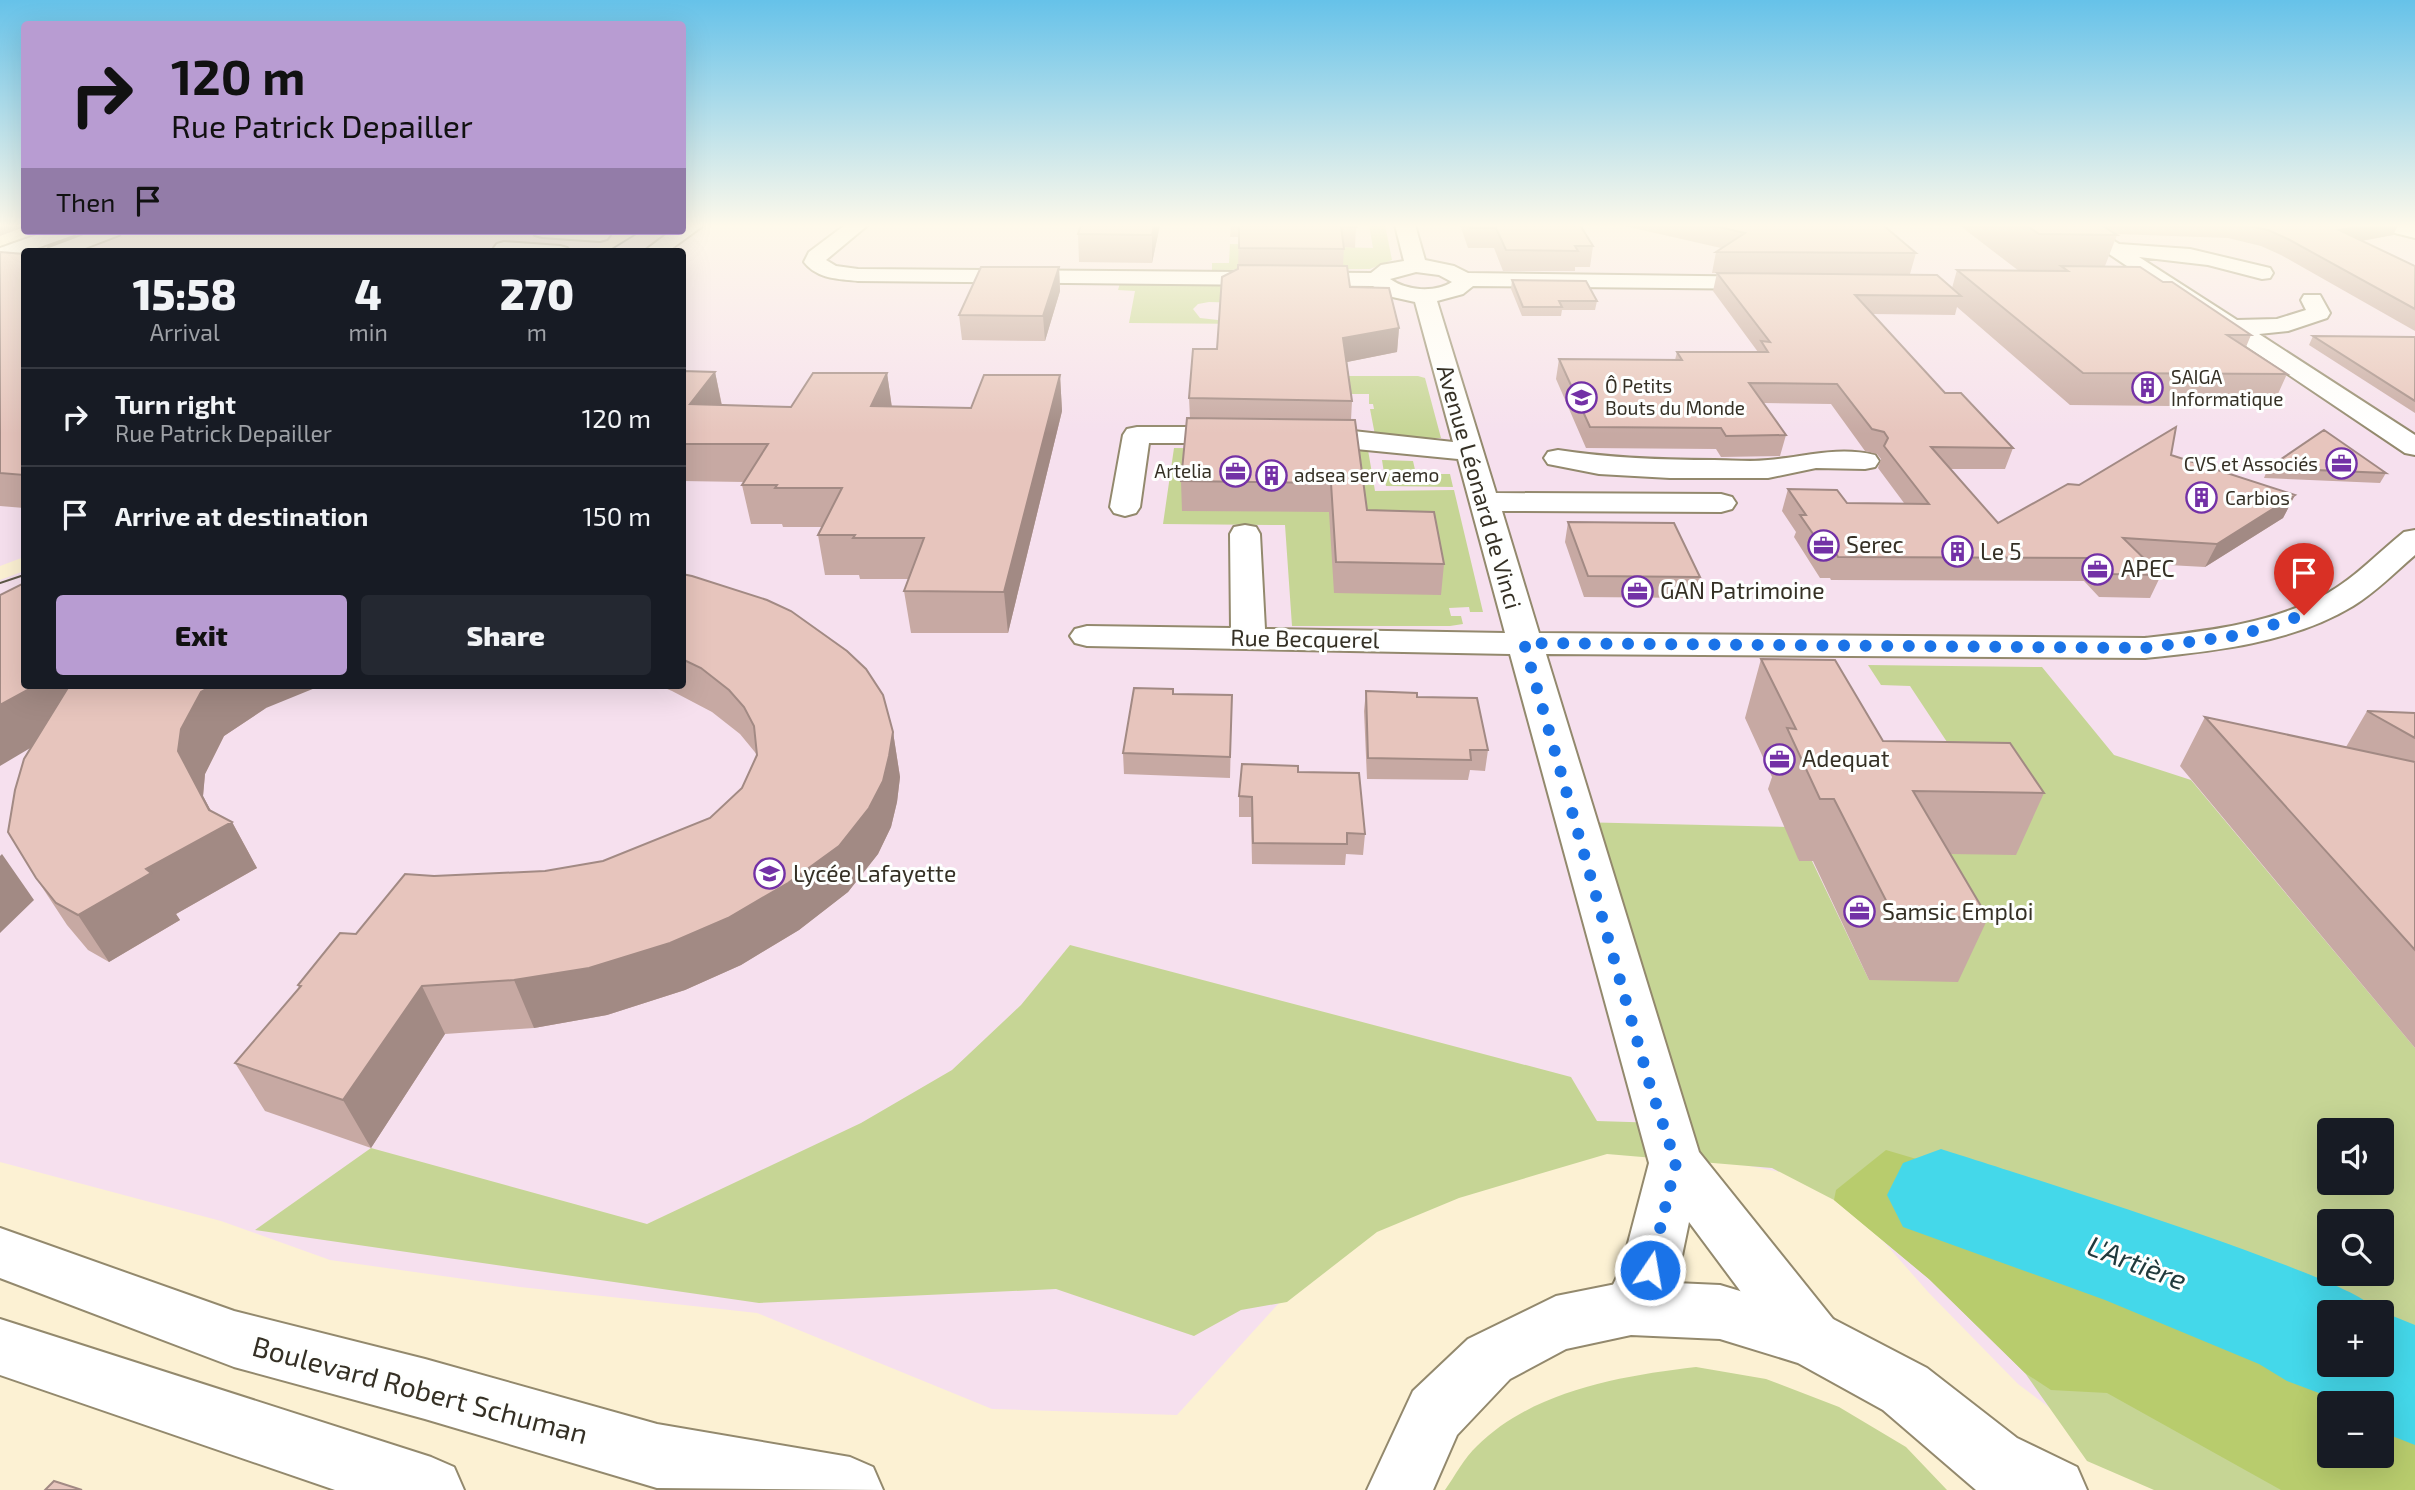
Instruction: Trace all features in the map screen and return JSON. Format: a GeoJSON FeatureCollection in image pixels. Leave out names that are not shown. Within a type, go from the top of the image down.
{"type":"FeatureCollection","features":[{"type":"Feature","properties":{"kind":"street"},"geometry":{"type":"LineString","coordinates":[[1424,295],[1428,295]]}},
{"type":"Feature","properties":{"kind":"street","name":"Avenue Léonard de Vinci"},"geometry":{"type":"LineString","coordinates":[[1424,295],[1655,1100],[1676,1163],[1812,1339]]}},
{"type":"Feature","properties":{"kind":"street"},"geometry":{"type":"LineString","coordinates":[[2182,295],[2415,447]]}},
{"type":"Feature","properties":{"kind":"street"},"geometry":{"type":"LineString","coordinates":[[2232,327],[2277,327],[2304,321],[2319,313],[2312,300]]}},
{"type":"Feature","properties":{"kind":"street"},"geometry":{"type":"LineString","coordinates":[[1125,507],[1137,435],[1342,436],[1434,451],[1469,451]]}},
{"type":"Feature","properties":{"kind":"street"},"geometry":{"type":"LineString","coordinates":[[1558,458],[1599,465],[1670,470],[1768,469],[1816,460],[1865,461]]}},
{"type":"Feature","properties":{"kind":"street"},"geometry":{"type":"LineString","coordinates":[[1483,502],[1721,503]]}},
{"type":"Feature","properties":{"kind":"street"},"geometry":{"type":"LineString","coordinates":[[1245,534],[1248,637]]}},
{"type":"Feature","properties":{"kind":"street","name":"Rue Becquerel"},"geometry":{"type":"LineString","coordinates":[[1087,636],[2145,648],[2240,635],[2286,622],[2340,599],[2415,539]]}},
{"type":"Feature","properties":{"kind":"street"},"geometry":{"type":"LineString","coordinates":[[1630,1308],[1650,1270],[1676,1163]]}},
{"type":"Feature","properties":{"kind":"street","name":"Boulevard Robert Schuman"},"geometry":{"type":"LineString","coordinates":[[0,1253],[234,1339],[425,1389],[657,1456],[850,1490]]}},
{"type":"Feature","properties":{"kind":"street"},"geometry":{"type":"LineString","coordinates":[[1400,1490],[1435,1413],[1489,1359],[1556,1324],[1630,1308],[1720,1312],[1812,1339],[1905,1389],[2006,1475],[2054,1490]]}},
{"type":"Feature","properties":{"kind":"street"},"geometry":{"type":"LineString","coordinates":[[0,1347],[422,1489]]}},
{"type":"Feature","properties":{"kind":"shaded area"},"geometry":{"type":"Polygon","coordinates":[[[0,295],[21,295],[21,558],[0,566],[0,295]]]}},
{"type":"Feature","properties":{"kind":"shaded area"},"geometry":{"type":"Polygon","coordinates":[[[686,295],[2415,295],[2415,1461],[2394,1466],[2394,1391],[2317,1391],[2317,1468],[2386,1468],[2317,1485],[2091,1439],[2018,1384],[1929,1293],[1831,1182],[1724,1161],[1587,1146],[1373,1200],[1177,1415],[992,1409],[757,1313],[520,1287],[330,1260],[221,1221],[0,1162],[0,580],[21,572],[21,689],[686,689],[686,295]]]}},
{"type":"Feature","properties":{"kind":"green space"},"geometry":{"type":"Polygon","coordinates":[[[1134,295],[1352,295],[1354,306],[1209,302],[1198,304],[1193,309],[1200,318],[1254,324],[1129,323],[1134,295]]]}},
{"type":"Feature","properties":{"kind":"green space"},"geometry":{"type":"Polygon","coordinates":[[[1344,376],[1425,378],[1441,438],[1422,438],[1421,442],[1375,435],[1370,409],[1374,409],[1373,404],[1369,404],[1369,394],[1346,394],[1344,376]]]}},
{"type":"Feature","properties":{"kind":"green space"},"geometry":{"type":"Polygon","coordinates":[[[1174,448],[1368,450],[1375,491],[1454,490],[1483,612],[1470,612],[1469,607],[1449,608],[1451,616],[1461,616],[1463,624],[1450,626],[1292,626],[1285,525],[1163,524],[1174,448]]]}},
{"type":"Feature","properties":{"kind":"green space"},"geometry":{"type":"Polygon","coordinates":[[[1382,460],[1413,461],[1416,474],[1450,474],[1453,487],[1386,486],[1382,460]]]}},
{"type":"Feature","properties":{"kind":"green space"},"geometry":{"type":"Polygon","coordinates":[[[1868,665],[2042,667],[2114,755],[2191,780],[2415,1048],[2415,1490],[2154,1490],[2087,1461],[2025,1373],[1929,1279],[1834,1200],[1772,1168],[1607,1154],[1459,1198],[1377,1232],[1287,1302],[1241,1310],[1194,1336],[1056,1289],[759,1303],[255,1230],[371,1148],[647,1224],[861,1123],[952,1070],[1021,1005],[1070,945],[1571,1077],[1597,1121],[1661,1123],[1575,822],[1792,827],[1799,861],[1812,861],[1869,980],[1889,853],[2015,854],[1982,795],[1910,686],[1881,685],[1868,665]]]}},
{"type":"Feature","properties":{"kind":"green space"},"geometry":{"type":"Polygon","coordinates":[[[1886,1150],[2140,1225],[2328,1300],[2317,1300],[2317,1377],[2394,1377],[2394,1329],[2415,1339],[2415,1490],[2281,1490],[2107,1393],[2051,1390],[2025,1373],[1929,1279],[1834,1200],[1836,1190],[1886,1150]]]}},
{"type":"Feature","properties":{"kind":"green space"},"geometry":{"type":"Polygon","coordinates":[[[1696,1367],[1766,1379],[1839,1407],[1906,1447],[1947,1490],[1445,1490],[1477,1446],[1525,1411],[1580,1389],[1609,1381],[1696,1367]]]}},
{"type":"Feature","properties":{"kind":"building"},"geometry":{"type":"Polygon","coordinates":[[[0,295],[21,295],[21,475],[0,473],[0,295]]]}},
{"type":"Feature","properties":{"kind":"building"},"geometry":{"type":"Polygon","coordinates":[[[968,295],[1050,295],[1043,316],[959,315],[968,295]]]}},
{"type":"Feature","properties":{"kind":"building"},"geometry":{"type":"Polygon","coordinates":[[[1221,295],[1391,295],[1399,328],[1343,338],[1352,401],[1189,398],[1193,349],[1217,349],[1221,295]]]}},
{"type":"Feature","properties":{"kind":"building"},"geometry":{"type":"Polygon","coordinates":[[[1518,295],[1593,295],[1597,301],[1559,301],[1562,307],[1523,307],[1518,295]]]}},
{"type":"Feature","properties":{"kind":"building"},"geometry":{"type":"Polygon","coordinates":[[[1734,295],[1959,295],[1961,296],[1855,295],[1945,393],[1961,393],[2013,448],[1931,447],[1998,523],[2068,484],[2079,485],[2176,427],[2171,455],[2295,495],[2217,544],[2123,538],[2161,575],[2110,574],[2094,558],[1838,557],[1827,554],[1800,515],[1806,515],[1788,489],[1837,490],[1847,503],[1929,504],[1884,446],[1888,438],[1884,432],[1872,429],[1837,384],[1749,383],[1786,435],[1726,436],[1721,428],[1590,427],[1559,359],[1682,360],[1677,352],[1768,352],[1761,341],[1770,342],[1734,295]]]}},
{"type":"Feature","properties":{"kind":"building"},"geometry":{"type":"Polygon","coordinates":[[[1987,295],[2191,295],[2251,335],[2227,335],[2287,374],[2083,373],[1987,295]]]}},
{"type":"Feature","properties":{"kind":"building"},"geometry":{"type":"Polygon","coordinates":[[[2389,295],[2415,295],[2415,309],[2389,295]]]}},
{"type":"Feature","properties":{"kind":"building"},"geometry":{"type":"Polygon","coordinates":[[[2313,336],[2415,337],[2415,401],[2313,336]]]}},
{"type":"Feature","properties":{"kind":"building"},"geometry":{"type":"Polygon","coordinates":[[[686,371],[715,372],[690,404],[791,407],[813,373],[887,373],[871,406],[971,408],[984,375],[1060,375],[1004,592],[904,591],[924,538],[818,535],[842,488],[742,485],[768,444],[686,444],[686,371]]]}},
{"type":"Feature","properties":{"kind":"building"},"geometry":{"type":"Polygon","coordinates":[[[1187,418],[1355,420],[1367,510],[1434,512],[1444,564],[1336,562],[1331,483],[1181,481],[1187,418]]]}},
{"type":"Feature","properties":{"kind":"building"},"geometry":{"type":"Polygon","coordinates":[[[2324,430],[2386,473],[2268,468],[2324,430]]]}},
{"type":"Feature","properties":{"kind":"building"},"geometry":{"type":"Polygon","coordinates":[[[1568,522],[1674,523],[1700,577],[1588,576],[1568,522]]]}},
{"type":"Feature","properties":{"kind":"building"},"geometry":{"type":"Polygon","coordinates":[[[686,575],[767,600],[791,611],[847,651],[866,669],[883,695],[893,732],[883,781],[869,808],[839,846],[788,883],[728,918],[670,943],[589,968],[514,980],[422,986],[343,1100],[235,1063],[301,986],[298,985],[340,933],[356,934],[405,874],[434,876],[545,871],[603,861],[710,818],[742,788],[757,755],[754,726],[744,707],[729,690],[701,668],[686,661],[686,575]]]}},
{"type":"Feature","properties":{"kind":"building"},"geometry":{"type":"Polygon","coordinates":[[[21,584],[21,689],[29,689],[0,705],[0,595],[21,584]]]}},
{"type":"Feature","properties":{"kind":"building"},"geometry":{"type":"Polygon","coordinates":[[[1761,659],[1835,660],[1883,741],[2010,743],[2044,793],[1913,791],[1988,918],[1894,916],[1834,799],[1820,799],[1787,728],[1796,729],[1761,659]]]}},
{"type":"Feature","properties":{"kind":"building"},"geometry":{"type":"Polygon","coordinates":[[[1134,688],[1173,689],[1173,694],[1232,695],[1230,757],[1123,753],[1134,688]]]}},
{"type":"Feature","properties":{"kind":"building"},"geometry":{"type":"Polygon","coordinates":[[[67,689],[206,689],[201,692],[181,729],[178,751],[209,810],[232,822],[146,869],[151,873],[78,915],[56,903],[36,878],[8,832],[15,790],[24,759],[67,689]]]}},
{"type":"Feature","properties":{"kind":"building"},"geometry":{"type":"Polygon","coordinates":[[[1366,691],[1417,693],[1417,697],[1477,698],[1488,750],[1470,750],[1471,760],[1368,758],[1366,691]]]}},
{"type":"Feature","properties":{"kind":"building"},"geometry":{"type":"Polygon","coordinates":[[[2367,711],[2415,713],[2415,738],[2367,711]]]}},
{"type":"Feature","properties":{"kind":"building"},"geometry":{"type":"Polygon","coordinates":[[[2205,717],[2415,762],[2415,950],[2205,717]]]}},
{"type":"Feature","properties":{"kind":"building"},"geometry":{"type":"Polygon","coordinates":[[[1242,764],[1298,766],[1298,772],[1359,773],[1365,834],[1347,833],[1347,844],[1253,843],[1252,797],[1239,796],[1242,764]]]}},
{"type":"Feature","properties":{"kind":"building"},"geometry":{"type":"Polygon","coordinates":[[[54,1481],[82,1490],[45,1490],[54,1481]]]}},
{"type":"Feature","properties":{"kind":"waterway","name":"L'Artière"},"geometry":{"type":"LineString","coordinates":[[1941,1195],[2137,1261],[2300,1326],[2317,1335]]}},
{"type":"Feature","properties":{"kind":"waterway","name":"L'Artière"},"geometry":{"type":"LineString","coordinates":[[2394,1376],[2415,1387]]}},
{"type":"Feature","properties":{"kind":"tram line"},"geometry":{"type":"LineString","coordinates":[[0,583],[21,576]]}},
{"type":"Feature","properties":{"kind":"place","name":"SAIGA Informatique"},"geometry":{"type":"Point","coordinates":[2148,388]}},
{"type":"Feature","properties":{"kind":"place","name":"Ô Petits Bouts du Monde"},"geometry":{"type":"Point","coordinates":[1582,397]}},
{"type":"Feature","properties":{"kind":"place","name":"CVS et Associés"},"geometry":{"type":"Point","coordinates":[2341,464]}},
{"type":"Feature","properties":{"kind":"place","name":"Artelia"},"geometry":{"type":"Point","coordinates":[1235,471]}},
{"type":"Feature","properties":{"kind":"place","name":"adsea serv aemo"},"geometry":{"type":"Point","coordinates":[1271,475]}},
{"type":"Feature","properties":{"kind":"place","name":"Carbios"},"geometry":{"type":"Point","coordinates":[2202,498]}},
{"type":"Feature","properties":{"kind":"place","name":"Serec"},"geometry":{"type":"Point","coordinates":[1823,545]}},
{"type":"Feature","properties":{"kind":"place","name":"Le 5"},"geometry":{"type":"Point","coordinates":[1957,552]}},
{"type":"Feature","properties":{"kind":"place","name":"APEC"},"geometry":{"type":"Point","coordinates":[2098,569]}},
{"type":"Feature","properties":{"kind":"place","name":"GAN Patrimoine"},"geometry":{"type":"Point","coordinates":[1637,591]}},
{"type":"Feature","properties":{"kind":"place","name":"Adequat"},"geometry":{"type":"Point","coordinates":[1779,759]}},
{"type":"Feature","properties":{"kind":"place","name":"Lycée Lafayette"},"geometry":{"type":"Point","coordinates":[770,874]}},
{"type":"Feature","properties":{"kind":"place","name":"Samsic Emploi"},"geometry":{"type":"Point","coordinates":[1859,912]}},
{"type":"Feature","properties":{"kind":"route"},"geometry":{"type":"LineString","coordinates":[[1650,1270],[1676,1163],[1651,1089],[1524,643],[2145,648],[2240,635],[2304,615]]}}]}
